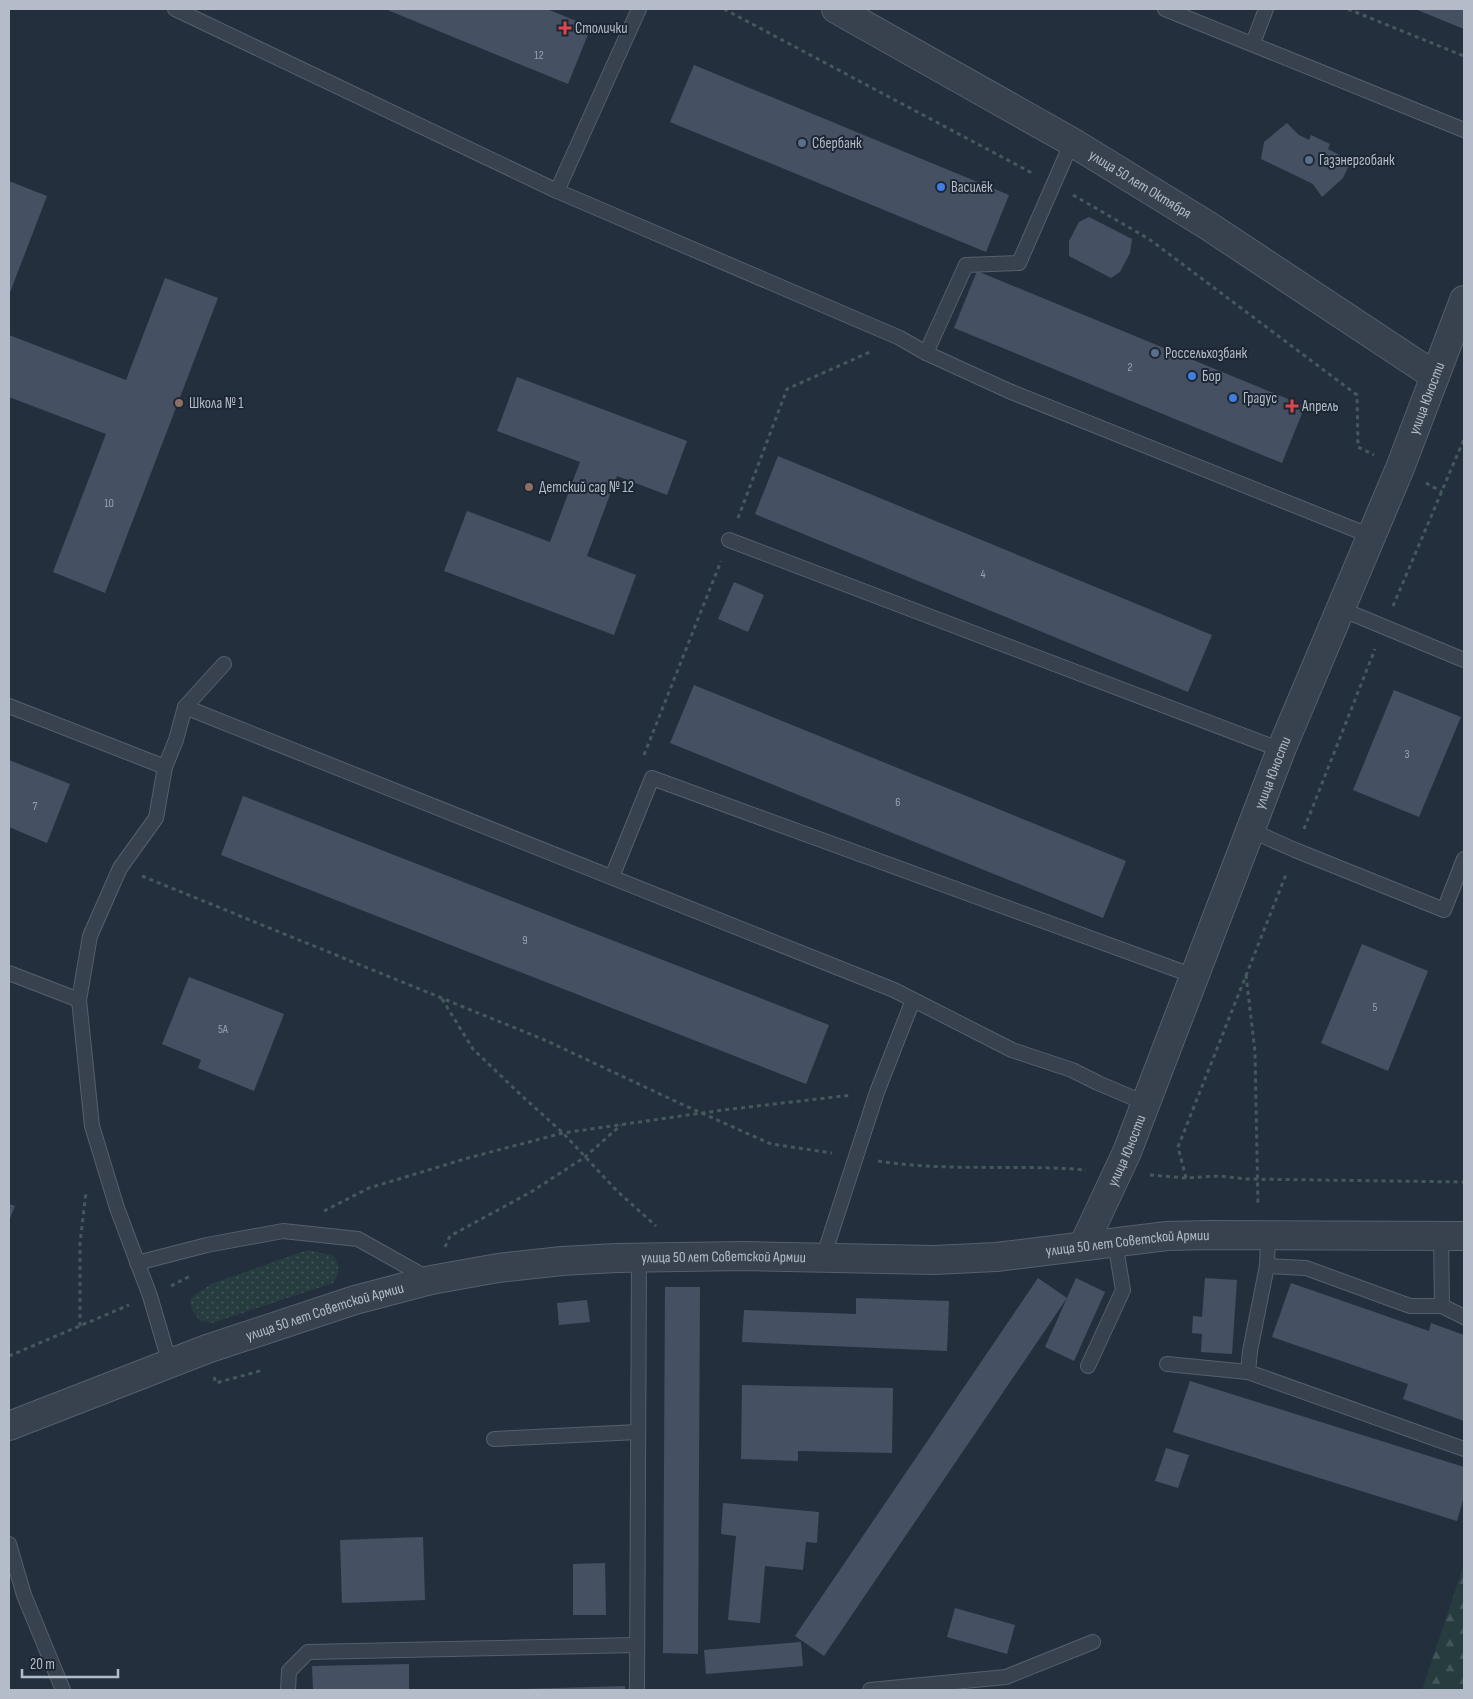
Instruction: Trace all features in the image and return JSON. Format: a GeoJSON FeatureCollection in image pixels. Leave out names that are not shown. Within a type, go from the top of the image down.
{"type":"FeatureCollection","features":[{"type":"Feature","properties":{"kind":"street","name":"улица 50 лет Октября"},"geometry":{"type":"LineString","coordinates":[[836,9],[1072,142],[1206,225],[1435,376]]}},
{"type":"Feature","properties":{"kind":"street","name":"улица Юности"},"geometry":{"type":"LineString","coordinates":[[1083,1246],[1127,1152],[1281,750],[1400,468],[1464,300]]}},
{"type":"Feature","properties":{"kind":"street","name":"улица 50 лет Советской Армии"},"geometry":{"type":"LineString","coordinates":[[9,1426],[207,1349],[355,1300],[431,1280],[498,1268],[562,1261],[672,1257],[744,1256],[934,1260],[996,1257],[1167,1236],[1452,1236]]}},
{"type":"Feature","properties":{"kind":"lane"},"geometry":{"type":"LineString","coordinates":[[175,9],[557,191],[900,338],[926,354],[1009,391],[1371,536]]}},
{"type":"Feature","properties":{"kind":"lane"},"geometry":{"type":"LineString","coordinates":[[557,191],[638,9]]}},
{"type":"Feature","properties":{"kind":"lane"},"geometry":{"type":"LineString","coordinates":[[1165,9],[1464,130]]}},
{"type":"Feature","properties":{"kind":"lane"},"geometry":{"type":"LineString","coordinates":[[1253,43],[1266,9]]}},
{"type":"Feature","properties":{"kind":"lane"},"geometry":{"type":"LineString","coordinates":[[926,354],[966,265],[1019,263],[1072,142]]}},
{"type":"Feature","properties":{"kind":"lane"},"geometry":{"type":"LineString","coordinates":[[729,540],[1281,750]]}},
{"type":"Feature","properties":{"kind":"lane"},"geometry":{"type":"LineString","coordinates":[[1340,609],[1464,660]]}},
{"type":"Feature","properties":{"kind":"lane"},"geometry":{"type":"LineString","coordinates":[[170,1364],[150,1296],[117,1208],[92,1126],[79,1000],[90,936],[120,868],[156,818],[165,767],[176,740],[185,707],[224,664]]}},
{"type":"Feature","properties":{"kind":"lane"},"geometry":{"type":"LineString","coordinates":[[9,706],[165,767]]}},
{"type":"Feature","properties":{"kind":"lane"},"geometry":{"type":"LineString","coordinates":[[185,707],[894,990],[1012,1050],[1072,1070],[1145,1103]]}},
{"type":"Feature","properties":{"kind":"lane"},"geometry":{"type":"LineString","coordinates":[[612,877],[652,778],[1194,976]]}},
{"type":"Feature","properties":{"kind":"lane"},"geometry":{"type":"LineString","coordinates":[[1250,830],[1444,910],[1464,859]]}},
{"type":"Feature","properties":{"kind":"lane"},"geometry":{"type":"LineString","coordinates":[[9,973],[79,1000]]}},
{"type":"Feature","properties":{"kind":"lane"},"geometry":{"type":"LineString","coordinates":[[823,1258],[877,1092],[913,1000]]}},
{"type":"Feature","properties":{"kind":"lane"},"geometry":{"type":"LineString","coordinates":[[137,1262],[207,1245],[283,1231],[358,1239],[431,1280]]}},
{"type":"Feature","properties":{"kind":"lane"},"geometry":{"type":"LineString","coordinates":[[1248,1372],[1250,1350],[1267,1266],[1259,1235]]}},
{"type":"Feature","properties":{"kind":"lane"},"geometry":{"type":"LineString","coordinates":[[1442,1306],[1452,1236]]}},
{"type":"Feature","properties":{"kind":"lane"},"geometry":{"type":"LineString","coordinates":[[1088,1366],[1122,1290],[1115,1242]]}},
{"type":"Feature","properties":{"kind":"lane"},"geometry":{"type":"LineString","coordinates":[[637,1690],[639,1258]]}},
{"type":"Feature","properties":{"kind":"lane"},"geometry":{"type":"LineString","coordinates":[[1267,1266],[1306,1268],[1410,1306],[1442,1306],[1464,1317]]}},
{"type":"Feature","properties":{"kind":"lane"},"geometry":{"type":"LineString","coordinates":[[1167,1364],[1248,1372],[1464,1449]]}},
{"type":"Feature","properties":{"kind":"lane"},"geometry":{"type":"LineString","coordinates":[[494,1439],[638,1432]]}},
{"type":"Feature","properties":{"kind":"lane"},"geometry":{"type":"LineString","coordinates":[[9,1544],[24,1595],[63,1690]]}},
{"type":"Feature","properties":{"kind":"lane"},"geometry":{"type":"LineString","coordinates":[[870,1690],[1006,1678],[1093,1642]]}},
{"type":"Feature","properties":{"kind":"lane"},"geometry":{"type":"LineString","coordinates":[[288,1690],[289,1671],[308,1652],[637,1645]]}},
{"type":"Feature","properties":{"kind":"path"},"geometry":{"type":"LineString","coordinates":[[724,9],[1054,184],[1149,239],[1357,395],[1358,447],[1442,492]]}},
{"type":"Feature","properties":{"kind":"path"},"geometry":{"type":"LineString","coordinates":[[1348,9],[1464,56]]}},
{"type":"Feature","properties":{"kind":"path"},"geometry":{"type":"LineString","coordinates":[[1186,1178],[1178,1147],[1384,628],[1464,439]]}},
{"type":"Feature","properties":{"kind":"path"},"geometry":{"type":"LineString","coordinates":[[120,868],[547,1041],[772,1144],[895,1164],[946,1167],[1027,1167],[1186,1178],[1219,1176],[1258,1179],[1464,1182]]}},
{"type":"Feature","properties":{"kind":"path"},"geometry":{"type":"LineString","coordinates":[[1246,975],[1255,1052],[1258,1179],[1258,1212],[1250,1220],[1259,1235]]}},
{"type":"Feature","properties":{"kind":"path"},"geometry":{"type":"LineString","coordinates":[[441,997],[473,1049],[564,1133],[616,1191],[660,1230],[672,1257]]}},
{"type":"Feature","properties":{"kind":"path"},"geometry":{"type":"LineString","coordinates":[[283,1231],[370,1188],[468,1158],[564,1133],[703,1113],[877,1092]]}},
{"type":"Feature","properties":{"kind":"path"},"geometry":{"type":"LineString","coordinates":[[431,1280],[450,1236],[531,1192],[585,1157],[621,1125]]}},
{"type":"Feature","properties":{"kind":"path"},"geometry":{"type":"LineString","coordinates":[[80,1326],[80,1243],[86,1190]]}},
{"type":"Feature","properties":{"kind":"path"},"geometry":{"type":"LineString","coordinates":[[9,1356],[150,1296],[194,1274]]}},
{"type":"Feature","properties":{"kind":"green space"},"geometry":{"type":"Polygon","coordinates":[[[308,1250],[334,1256],[338,1270],[333,1283],[212,1323],[200,1321],[192,1310],[190,1299],[211,1284],[308,1250]]]}},
{"type":"Feature","properties":{"kind":"green space"},"geometry":{"type":"Polygon","coordinates":[[[1464,1564],[1464,1690],[1422,1690],[1464,1564]]]}},
{"type":"Feature","properties":{"kind":"building"},"geometry":{"type":"Polygon","coordinates":[[[385,9],[547,9],[591,27],[568,84],[385,9]]]}},
{"type":"Feature","properties":{"kind":"building"},"geometry":{"type":"Polygon","coordinates":[[[1415,9],[1464,9],[1464,29],[1415,9]]]}},
{"type":"Feature","properties":{"kind":"building"},"geometry":{"type":"Polygon","coordinates":[[[694,65],[1009,195],[986,252],[670,122],[694,65]]]}},
{"type":"Feature","properties":{"kind":"building"},"geometry":{"type":"Polygon","coordinates":[[[1287,123],[1299,135],[1309,140],[1311,135],[1330,144],[1328,149],[1351,161],[1343,178],[1322,197],[1313,184],[1261,159],[1264,142],[1287,123]]]}},
{"type":"Feature","properties":{"kind":"building"},"geometry":{"type":"Polygon","coordinates":[[[9,181],[47,196],[9,295],[9,181]]]}},
{"type":"Feature","properties":{"kind":"building"},"geometry":{"type":"Polygon","coordinates":[[[1089,217],[1132,239],[1130,253],[1120,272],[1111,278],[1069,256],[1069,241],[1079,222],[1089,217]]]}},
{"type":"Feature","properties":{"kind":"building"},"geometry":{"type":"Polygon","coordinates":[[[977,271],[1305,406],[1282,463],[954,328],[977,271]]]}},
{"type":"Feature","properties":{"kind":"building"},"geometry":{"type":"Polygon","coordinates":[[[165,278],[218,298],[105,593],[53,572],[106,434],[9,397],[9,335],[126,380],[165,278]]]}},
{"type":"Feature","properties":{"kind":"building"},"geometry":{"type":"Polygon","coordinates":[[[517,377],[687,441],[667,495],[617,476],[587,556],[636,575],[614,635],[444,571],[467,511],[550,542],[580,462],[497,431],[517,377]]]}},
{"type":"Feature","properties":{"kind":"building"},"geometry":{"type":"Polygon","coordinates":[[[778,456],[1212,635],[1188,692],[755,514],[778,456]]]}},
{"type":"Feature","properties":{"kind":"building"},"geometry":{"type":"Polygon","coordinates":[[[734,582],[764,595],[748,632],[718,619],[734,582]]]}},
{"type":"Feature","properties":{"kind":"building"},"geometry":{"type":"Polygon","coordinates":[[[694,685],[1126,861],[1103,918],[670,743],[694,685]]]}},
{"type":"Feature","properties":{"kind":"building"},"geometry":{"type":"Polygon","coordinates":[[[1394,690],[1461,717],[1419,817],[1353,790],[1394,690]]]}},
{"type":"Feature","properties":{"kind":"building"},"geometry":{"type":"Polygon","coordinates":[[[9,760],[70,784],[47,843],[9,827],[9,760]]]}},
{"type":"Feature","properties":{"kind":"building"},"geometry":{"type":"Polygon","coordinates":[[[243,796],[829,1025],[806,1084],[221,855],[243,796]]]}},
{"type":"Feature","properties":{"kind":"building"},"geometry":{"type":"Polygon","coordinates":[[[1362,944],[1428,971],[1388,1071],[1321,1043],[1362,944]]]}},
{"type":"Feature","properties":{"kind":"building"},"geometry":{"type":"Polygon","coordinates":[[[189,977],[284,1014],[254,1091],[198,1068],[201,1060],[162,1044],[189,977]]]}},
{"type":"Feature","properties":{"kind":"building"},"geometry":{"type":"Polygon","coordinates":[[[9,1204],[15,1206],[9,1221],[9,1204]]]}},
{"type":"Feature","properties":{"kind":"building"},"geometry":{"type":"Polygon","coordinates":[[[1038,1278],[1067,1298],[824,1656],[795,1636],[1038,1278]]]}},
{"type":"Feature","properties":{"kind":"building"},"geometry":{"type":"Polygon","coordinates":[[[1076,1278],[1105,1292],[1074,1361],[1045,1347],[1076,1278]]]}},
{"type":"Feature","properties":{"kind":"building"},"geometry":{"type":"Polygon","coordinates":[[[1205,1278],[1237,1280],[1232,1354],[1201,1352],[1202,1334],[1192,1333],[1193,1316],[1202,1317],[1205,1278]]]}},
{"type":"Feature","properties":{"kind":"building"},"geometry":{"type":"Polygon","coordinates":[[[1291,1283],[1429,1331],[1431,1323],[1464,1335],[1464,1421],[1403,1399],[1408,1384],[1272,1337],[1291,1283]]]}},
{"type":"Feature","properties":{"kind":"building"},"geometry":{"type":"Polygon","coordinates":[[[665,1287],[700,1287],[698,1654],[663,1653],[665,1287]]]}},
{"type":"Feature","properties":{"kind":"building"},"geometry":{"type":"Polygon","coordinates":[[[856,1298],[949,1301],[947,1351],[742,1342],[744,1310],[856,1314],[856,1298]]]}},
{"type":"Feature","properties":{"kind":"building"},"geometry":{"type":"Polygon","coordinates":[[[587,1300],[590,1322],[559,1325],[557,1303],[587,1300]]]}},
{"type":"Feature","properties":{"kind":"building"},"geometry":{"type":"Polygon","coordinates":[[[1190,1381],[1464,1467],[1464,1497],[1457,1521],[1173,1432],[1190,1381]]]}},
{"type":"Feature","properties":{"kind":"building"},"geometry":{"type":"Polygon","coordinates":[[[742,1385],[893,1388],[892,1453],[798,1451],[798,1461],[741,1459],[742,1385]]]}},
{"type":"Feature","properties":{"kind":"building"},"geometry":{"type":"Polygon","coordinates":[[[1166,1448],[1189,1455],[1178,1488],[1155,1481],[1166,1448]]]}},
{"type":"Feature","properties":{"kind":"building"},"geometry":{"type":"Polygon","coordinates":[[[723,1503],[819,1512],[817,1543],[806,1542],[803,1570],[765,1566],[760,1623],[728,1620],[736,1536],[721,1534],[723,1503]]]}},
{"type":"Feature","properties":{"kind":"building"},"geometry":{"type":"Polygon","coordinates":[[[423,1537],[425,1600],[342,1603],[340,1540],[423,1537]]]}},
{"type":"Feature","properties":{"kind":"building"},"geometry":{"type":"Polygon","coordinates":[[[605,1563],[606,1615],[573,1615],[573,1564],[605,1563]]]}},
{"type":"Feature","properties":{"kind":"building"},"geometry":{"type":"Polygon","coordinates":[[[955,1608],[1015,1625],[1007,1654],[947,1637],[955,1608]]]}},
{"type":"Feature","properties":{"kind":"building"},"geometry":{"type":"Polygon","coordinates":[[[801,1642],[803,1666],[706,1674],[704,1650],[801,1642]]]}},
{"type":"Feature","properties":{"kind":"building"},"geometry":{"type":"Polygon","coordinates":[[[409,1664],[409,1690],[313,1690],[312,1666],[409,1664]]]}},
{"type":"Feature","properties":{"kind":"building"},"geometry":{"type":"Polygon","coordinates":[[[625,1686],[625,1690],[521,1690],[521,1689],[625,1686]]]}},
{"type":"Feature","properties":{"kind":"place","name":"Столички"},"geometry":{"type":"Point","coordinates":[565,28]}},
{"type":"Feature","properties":{"kind":"place","name":"Сбербанк"},"geometry":{"type":"Point","coordinates":[802,143]}},
{"type":"Feature","properties":{"kind":"place","name":"Газэнергобанк"},"geometry":{"type":"Point","coordinates":[1309,160]}},
{"type":"Feature","properties":{"kind":"place","name":"Василёк"},"geometry":{"type":"Point","coordinates":[941,187]}},
{"type":"Feature","properties":{"kind":"place","name":"Россельхозбанк"},"geometry":{"type":"Point","coordinates":[1155,353]}},
{"type":"Feature","properties":{"kind":"place","name":"Бор"},"geometry":{"type":"Point","coordinates":[1192,376]}},
{"type":"Feature","properties":{"kind":"place","name":"Градус"},"geometry":{"type":"Point","coordinates":[1233,398]}},
{"type":"Feature","properties":{"kind":"place","name":"Школа № 1"},"geometry":{"type":"Point","coordinates":[179,403]}},
{"type":"Feature","properties":{"kind":"place","name":"Апрель"},"geometry":{"type":"Point","coordinates":[1292,406]}},
{"type":"Feature","properties":{"kind":"place","name":"Детский сад № 12"},"geometry":{"type":"Point","coordinates":[529,487]}}]}
